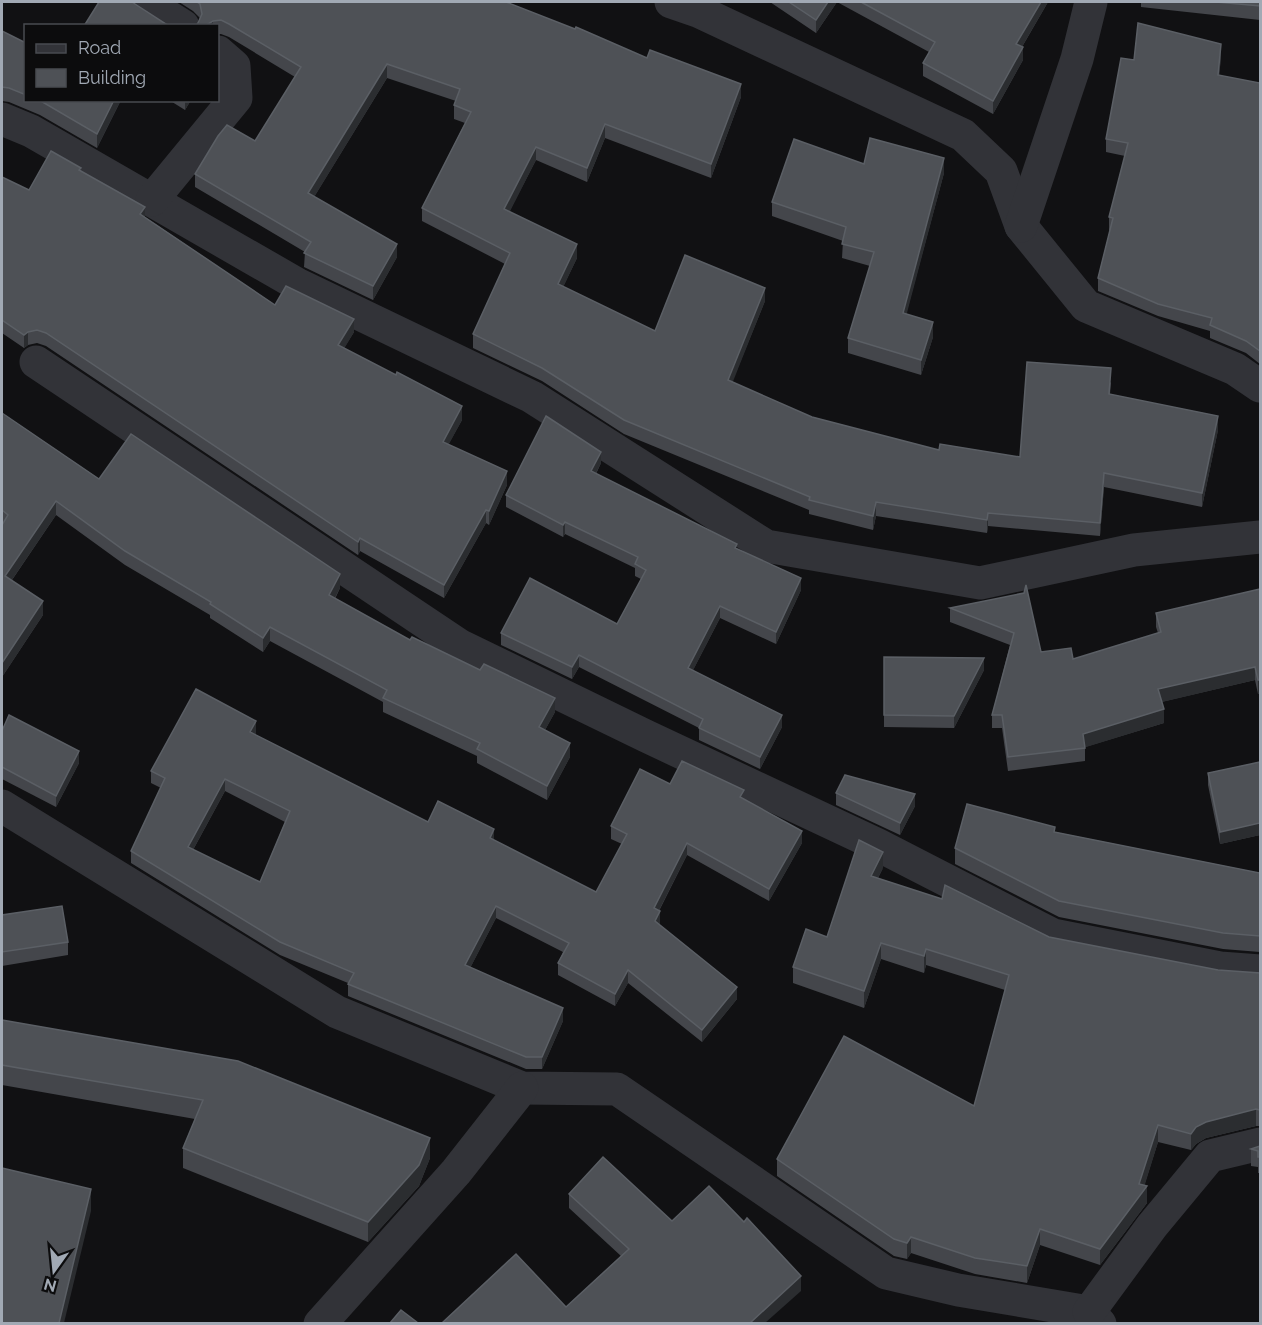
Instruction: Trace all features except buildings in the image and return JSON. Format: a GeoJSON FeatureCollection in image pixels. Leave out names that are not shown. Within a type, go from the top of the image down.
{"type":"FeatureCollection","features":[{"type":"Feature","properties":{"kind":"street"},"geometry":{"type":"LineString","coordinates":[[145,2],[180,24]]}},
{"type":"Feature","properties":{"kind":"street"},"geometry":{"type":"LineString","coordinates":[[1021,226],[1077,59],[1090,2]]}},
{"type":"Feature","properties":{"kind":"street"},"geometry":{"type":"LineString","coordinates":[[693,5],[963,135],[1001,171],[1021,226],[1086,306],[1235,369],[1260,386]]}},
{"type":"Feature","properties":{"kind":"street"},"geometry":{"type":"LineString","coordinates":[[152,200],[236,98],[234,66],[219,53]]}},
{"type":"Feature","properties":{"kind":"street"},"geometry":{"type":"LineString","coordinates":[[2,119],[31,131],[297,284],[532,397],[766,546],[980,583],[1134,550],[1260,537]]}},
{"type":"Feature","properties":{"kind":"street"},"geometry":{"type":"LineString","coordinates":[[36,362],[459,645],[878,845],[1053,935],[1220,969],[1260,971]]}},
{"type":"Feature","properties":{"kind":"street"},"geometry":{"type":"LineString","coordinates":[[2,806],[338,1012],[522,1088],[617,1089],[886,1273],[1094,1318],[1152,1226],[1210,1156],[1260,1144]]}},
{"type":"Feature","properties":{"kind":"street"},"geometry":{"type":"LineString","coordinates":[[320,1323],[456,1172],[522,1088]]}}]}
